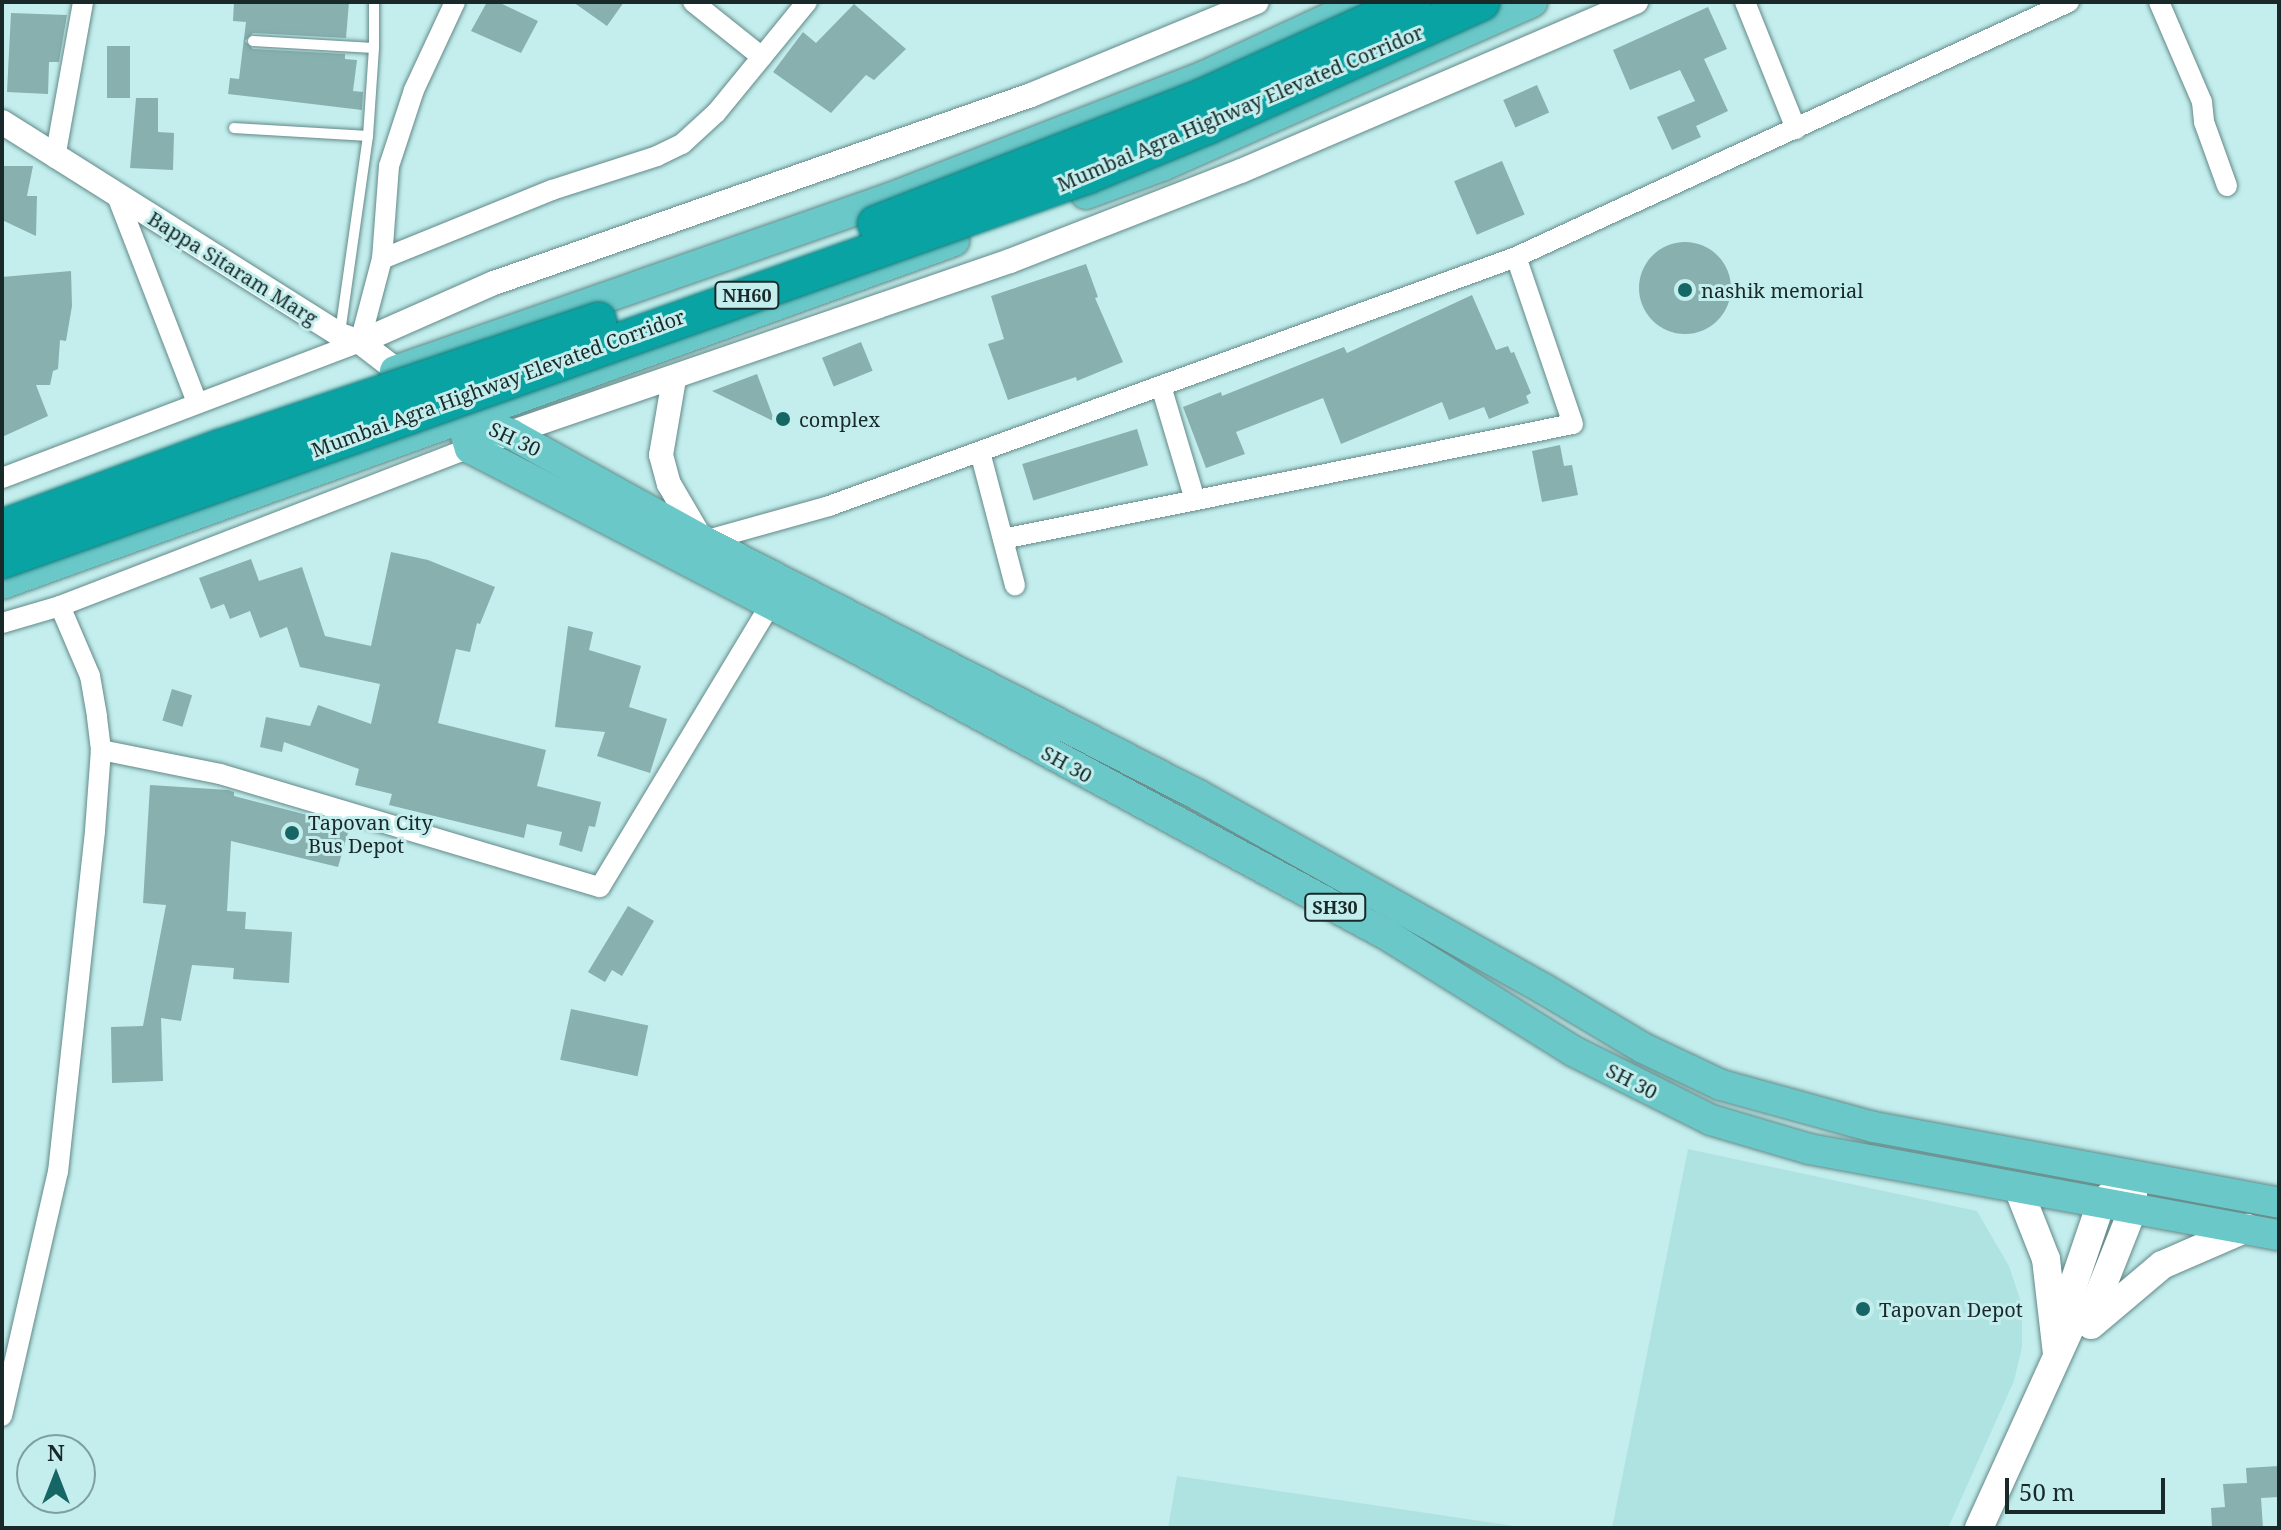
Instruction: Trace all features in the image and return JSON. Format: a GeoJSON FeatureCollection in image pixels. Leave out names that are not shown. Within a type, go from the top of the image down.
{"type":"FeatureCollection","features":[{"type":"Feature","properties":{"kind":"highway","name":"Mumbai Agra Highway Elevated Corridor"},"geometry":{"type":"LineString","coordinates":[[2,528],[220,448],[893,218],[1201,98],[1413,2]]}},
{"type":"Feature","properties":{"kind":"highway","name":"Mumbai Agra Highway Elevated Corridor"},"geometry":{"type":"LineString","coordinates":[[2,560],[1088,175],[1207,126],[1481,2]]}},
{"type":"Feature","properties":{"kind":"main road"},"geometry":{"type":"LineString","coordinates":[[2,509],[890,198],[1202,77],[1364,2]]}},
{"type":"Feature","properties":{"kind":"main road"},"geometry":{"type":"LineString","coordinates":[[2,584],[460,416],[1162,166],[1532,2]]}},
{"type":"Feature","properties":{"kind":"main road","name":"SH 30"},"geometry":{"type":"LineString","coordinates":[[460,416],[511,434],[704,554],[771,603],[1387,935],[1573,1051],[1711,1120],[1809,1149],[2279,1235]]}},
{"type":"Feature","properties":{"kind":"main road","name":"SH 30"},"geometry":{"type":"LineString","coordinates":[[460,416],[470,448],[704,554],[1200,796],[1643,1048],[1721,1085],[1874,1127],[2279,1203]]}},
{"type":"Feature","properties":{"kind":"main road"},"geometry":{"type":"LineString","coordinates":[[1689,1109],[1706,1078]]}},
{"type":"Feature","properties":{"kind":"main road"},"geometry":{"type":"LineString","coordinates":[[2072,1324],[2069,1297],[2101,1203],[2133,1174]]}},
{"type":"Feature","properties":{"kind":"main road"},"geometry":{"type":"LineString","coordinates":[[1979,1528],[2072,1324],[2094,1307],[2133,1209],[2133,1174]]}},
{"type":"Feature","properties":{"kind":"main road"},"geometry":{"type":"LineString","coordinates":[[2018,1188],[2046,1259],[2057,1355]]}},
{"type":"Feature","properties":{"kind":"main road"},"geometry":{"type":"LineString","coordinates":[[2057,1355],[2137,1283],[2162,1265],[2247,1228]]}},
{"type":"Feature","properties":{"kind":"street"},"geometry":{"type":"LineString","coordinates":[[55,158],[83,2]]}},
{"type":"Feature","properties":{"kind":"street"},"geometry":{"type":"LineString","coordinates":[[350,338],[382,259],[389,166],[414,90],[455,2]]}},
{"type":"Feature","properties":{"kind":"street"},"geometry":{"type":"LineString","coordinates":[[693,2],[762,57]]}},
{"type":"Feature","properties":{"kind":"street"},"geometry":{"type":"LineString","coordinates":[[382,259],[552,190],[657,156],[682,144],[716,113],[807,2]]}},
{"type":"Feature","properties":{"kind":"street"},"geometry":{"type":"LineString","coordinates":[[2,478],[494,283],[1031,95],[1257,2]]}},
{"type":"Feature","properties":{"kind":"street"},"geometry":{"type":"LineString","coordinates":[[2,623],[60,606],[470,448],[1010,261],[1241,171],[1636,2]]}},
{"type":"Feature","properties":{"kind":"street"},"geometry":{"type":"LineString","coordinates":[[1745,2],[1796,129]]}},
{"type":"Feature","properties":{"kind":"street"},"geometry":{"type":"LineString","coordinates":[[674,379],[661,455],[669,484],[704,554],[1516,257],[2069,2]]}},
{"type":"Feature","properties":{"kind":"street"},"geometry":{"type":"LineString","coordinates":[[2159,2],[2202,102],[2204,122],[2227,186]]}},
{"type":"Feature","properties":{"kind":"street","name":"Bappa Sitaram Marg"},"geometry":{"type":"LineString","coordinates":[[2,122],[55,158],[350,338],[460,416]]}},
{"type":"Feature","properties":{"kind":"street"},"geometry":{"type":"LineString","coordinates":[[117,196],[197,402]]}},
{"type":"Feature","properties":{"kind":"street"},"geometry":{"type":"LineString","coordinates":[[1003,539],[1573,424],[1516,257]]}},
{"type":"Feature","properties":{"kind":"street"},"geometry":{"type":"LineString","coordinates":[[1161,386],[1195,500]]}},
{"type":"Feature","properties":{"kind":"street"},"geometry":{"type":"LineString","coordinates":[[980,452],[1015,585]]}},
{"type":"Feature","properties":{"kind":"street"},"geometry":{"type":"LineString","coordinates":[[101,750],[220,774],[600,887],[771,603]]}},
{"type":"Feature","properties":{"kind":"street"},"geometry":{"type":"LineString","coordinates":[[2,1416],[58,1172],[101,750],[90,676],[60,606]]}},
{"type":"Feature","properties":{"kind":"lane"},"geometry":{"type":"LineString","coordinates":[[350,338],[368,136],[374,2]]}},
{"type":"Feature","properties":{"kind":"lane"},"geometry":{"type":"LineString","coordinates":[[253,41],[374,48]]}},
{"type":"Feature","properties":{"kind":"lane"},"geometry":{"type":"LineString","coordinates":[[234,128],[368,136]]}},
{"type":"Feature","properties":{"kind":"shaded area"},"geometry":{"type":"Polygon","coordinates":[[[1688,1149],[1977,1211],[2009,1266],[2022,1305],[2022,1347],[2014,1381],[1948,1528],[1612,1528],[1688,1149]]]}},
{"type":"Feature","properties":{"kind":"shaded area"},"geometry":{"type":"Polygon","coordinates":[[[1177,1476],[1528,1528],[1168,1528],[1177,1476]]]}},
{"type":"Feature","properties":{"kind":"building"},"geometry":{"type":"Polygon","coordinates":[[[234,2],[349,2],[346,38],[253,33],[245,41],[253,49],[345,54],[345,59],[357,60],[353,91],[363,92],[362,110],[228,94],[230,78],[239,79],[246,22],[233,21],[234,2]]]}},
{"type":"Feature","properties":{"kind":"building"},"geometry":{"type":"Polygon","coordinates":[[[487,2],[498,2],[538,21],[521,53],[471,31],[487,2]]]}},
{"type":"Feature","properties":{"kind":"building"},"geometry":{"type":"Polygon","coordinates":[[[573,2],[624,2],[607,26],[573,2]]]}},
{"type":"Feature","properties":{"kind":"building"},"geometry":{"type":"Polygon","coordinates":[[[854,4],[906,49],[874,80],[866,75],[831,113],[773,72],[803,32],[816,43],[854,4]]]}},
{"type":"Feature","properties":{"kind":"building"},"geometry":{"type":"Polygon","coordinates":[[[1708,7],[1727,49],[1704,59],[1728,111],[1696,126],[1701,137],[1672,150],[1657,117],[1695,101],[1680,70],[1630,90],[1613,50],[1708,7]]]}},
{"type":"Feature","properties":{"kind":"building"},"geometry":{"type":"Polygon","coordinates":[[[11,13],[67,15],[59,62],[49,62],[48,94],[7,92],[11,13]]]}},
{"type":"Feature","properties":{"kind":"building"},"geometry":{"type":"Polygon","coordinates":[[[107,46],[130,46],[130,98],[107,98],[107,46]]]}},
{"type":"Feature","properties":{"kind":"building"},"geometry":{"type":"Polygon","coordinates":[[[1537,85],[1549,112],[1515,127],[1503,100],[1537,85]]]}},
{"type":"Feature","properties":{"kind":"building"},"geometry":{"type":"Polygon","coordinates":[[[136,98],[158,98],[158,132],[174,133],[173,170],[130,168],[136,98]]]}},
{"type":"Feature","properties":{"kind":"building"},"geometry":{"type":"Polygon","coordinates":[[[1502,161],[1525,214],[1477,235],[1454,181],[1502,161]]]}},
{"type":"Feature","properties":{"kind":"building"},"geometry":{"type":"Polygon","coordinates":[[[2,166],[33,166],[27,196],[37,196],[36,236],[2,220],[2,166]]]}},
{"type":"Feature","properties":{"kind":"building","name":"nashik memorial"},"geometry":{"type":"Polygon","coordinates":[[[1685,242],[1703,245],[1718,255],[1728,270],[1731,288],[1728,306],[1718,321],[1703,331],[1685,334],[1667,331],[1652,321],[1642,306],[1639,288],[1642,270],[1652,255],[1667,245],[1685,242]]]}},
{"type":"Feature","properties":{"kind":"building"},"geometry":{"type":"Polygon","coordinates":[[[1086,264],[1098,297],[1095,298],[1123,362],[1077,381],[1076,377],[1008,400],[988,344],[1004,339],[991,296],[1086,264]]]}},
{"type":"Feature","properties":{"kind":"building"},"geometry":{"type":"Polygon","coordinates":[[[71,271],[72,306],[66,341],[60,340],[58,369],[53,371],[50,385],[36,385],[48,416],[2,437],[2,277],[71,271]]]}},
{"type":"Feature","properties":{"kind":"building"},"geometry":{"type":"Polygon","coordinates":[[[1472,295],[1496,350],[1508,346],[1511,353],[1514,352],[1531,393],[1526,396],[1529,403],[1489,419],[1484,407],[1449,420],[1442,402],[1341,444],[1323,398],[1236,432],[1245,454],[1206,468],[1183,407],[1221,392],[1222,396],[1344,347],[1347,353],[1472,295]]]}},
{"type":"Feature","properties":{"kind":"building"},"geometry":{"type":"Polygon","coordinates":[[[861,342],[873,371],[834,386],[822,358],[861,342]]]}},
{"type":"Feature","properties":{"kind":"building"},"geometry":{"type":"Polygon","coordinates":[[[757,374],[775,422],[712,391],[757,374]]]}},
{"type":"Feature","properties":{"kind":"building"},"geometry":{"type":"Polygon","coordinates":[[[1137,429],[1148,465],[1033,500],[1022,464],[1137,429]]]}},
{"type":"Feature","properties":{"kind":"building"},"geometry":{"type":"Polygon","coordinates":[[[1560,445],[1564,466],[1572,465],[1578,495],[1542,502],[1532,451],[1560,445]]]}},
{"type":"Feature","properties":{"kind":"building"},"geometry":{"type":"Polygon","coordinates":[[[391,552],[428,560],[495,587],[480,624],[477,623],[470,652],[456,649],[438,723],[546,750],[537,786],[601,802],[595,827],[589,826],[582,852],[559,845],[562,832],[527,824],[524,838],[389,805],[392,794],[355,785],[359,769],[284,742],[282,752],[260,747],[266,717],[310,726],[318,705],[371,724],[380,684],[300,667],[287,627],[260,638],[250,611],[230,619],[224,604],[211,609],[199,578],[251,559],[259,581],[302,567],[325,636],[371,646],[391,552]]]}},
{"type":"Feature","properties":{"kind":"building"},"geometry":{"type":"Polygon","coordinates":[[[568,626],[593,632],[589,650],[641,666],[629,707],[667,719],[650,773],[597,756],[605,732],[555,727],[568,626]]]}},
{"type":"Feature","properties":{"kind":"building"},"geometry":{"type":"Polygon","coordinates":[[[172,689],[192,695],[182,727],[162,721],[172,689]]]}},
{"type":"Feature","properties":{"kind":"building"},"geometry":{"type":"Polygon","coordinates":[[[150,785],[228,790],[234,792],[234,796],[350,826],[338,867],[231,841],[227,911],[246,912],[245,929],[292,932],[289,983],[233,979],[234,968],[192,965],[181,1021],[161,1018],[163,1081],[112,1083],[111,1027],[143,1026],[166,905],[143,903],[150,785]]]}},
{"type":"Feature","properties":{"kind":"building"},"geometry":{"type":"Polygon","coordinates":[[[628,906],[654,921],[622,976],[612,970],[605,982],[588,972],[628,906]]]}},
{"type":"Feature","properties":{"kind":"building"},"geometry":{"type":"Polygon","coordinates":[[[571,1009],[648,1025],[637,1076],[560,1060],[571,1009]]]}},
{"type":"Feature","properties":{"kind":"building"},"geometry":{"type":"Polygon","coordinates":[[[2279,1466],[2279,1497],[2261,1498],[2263,1528],[2212,1528],[2211,1508],[2225,1507],[2223,1484],[2247,1483],[2246,1468],[2279,1466]]]}},
{"type":"Feature","properties":{"kind":"place","name":"nashik memorial"},"geometry":{"type":"Point","coordinates":[1685,290]}},
{"type":"Feature","properties":{"kind":"place","name":"complex"},"geometry":{"type":"Point","coordinates":[783,419]}},
{"type":"Feature","properties":{"kind":"place","name":"Tapovan City Bus Depot"},"geometry":{"type":"Point","coordinates":[292,833]}},
{"type":"Feature","properties":{"kind":"place","name":"Tapovan Depot"},"geometry":{"type":"Point","coordinates":[1863,1309]}}]}
